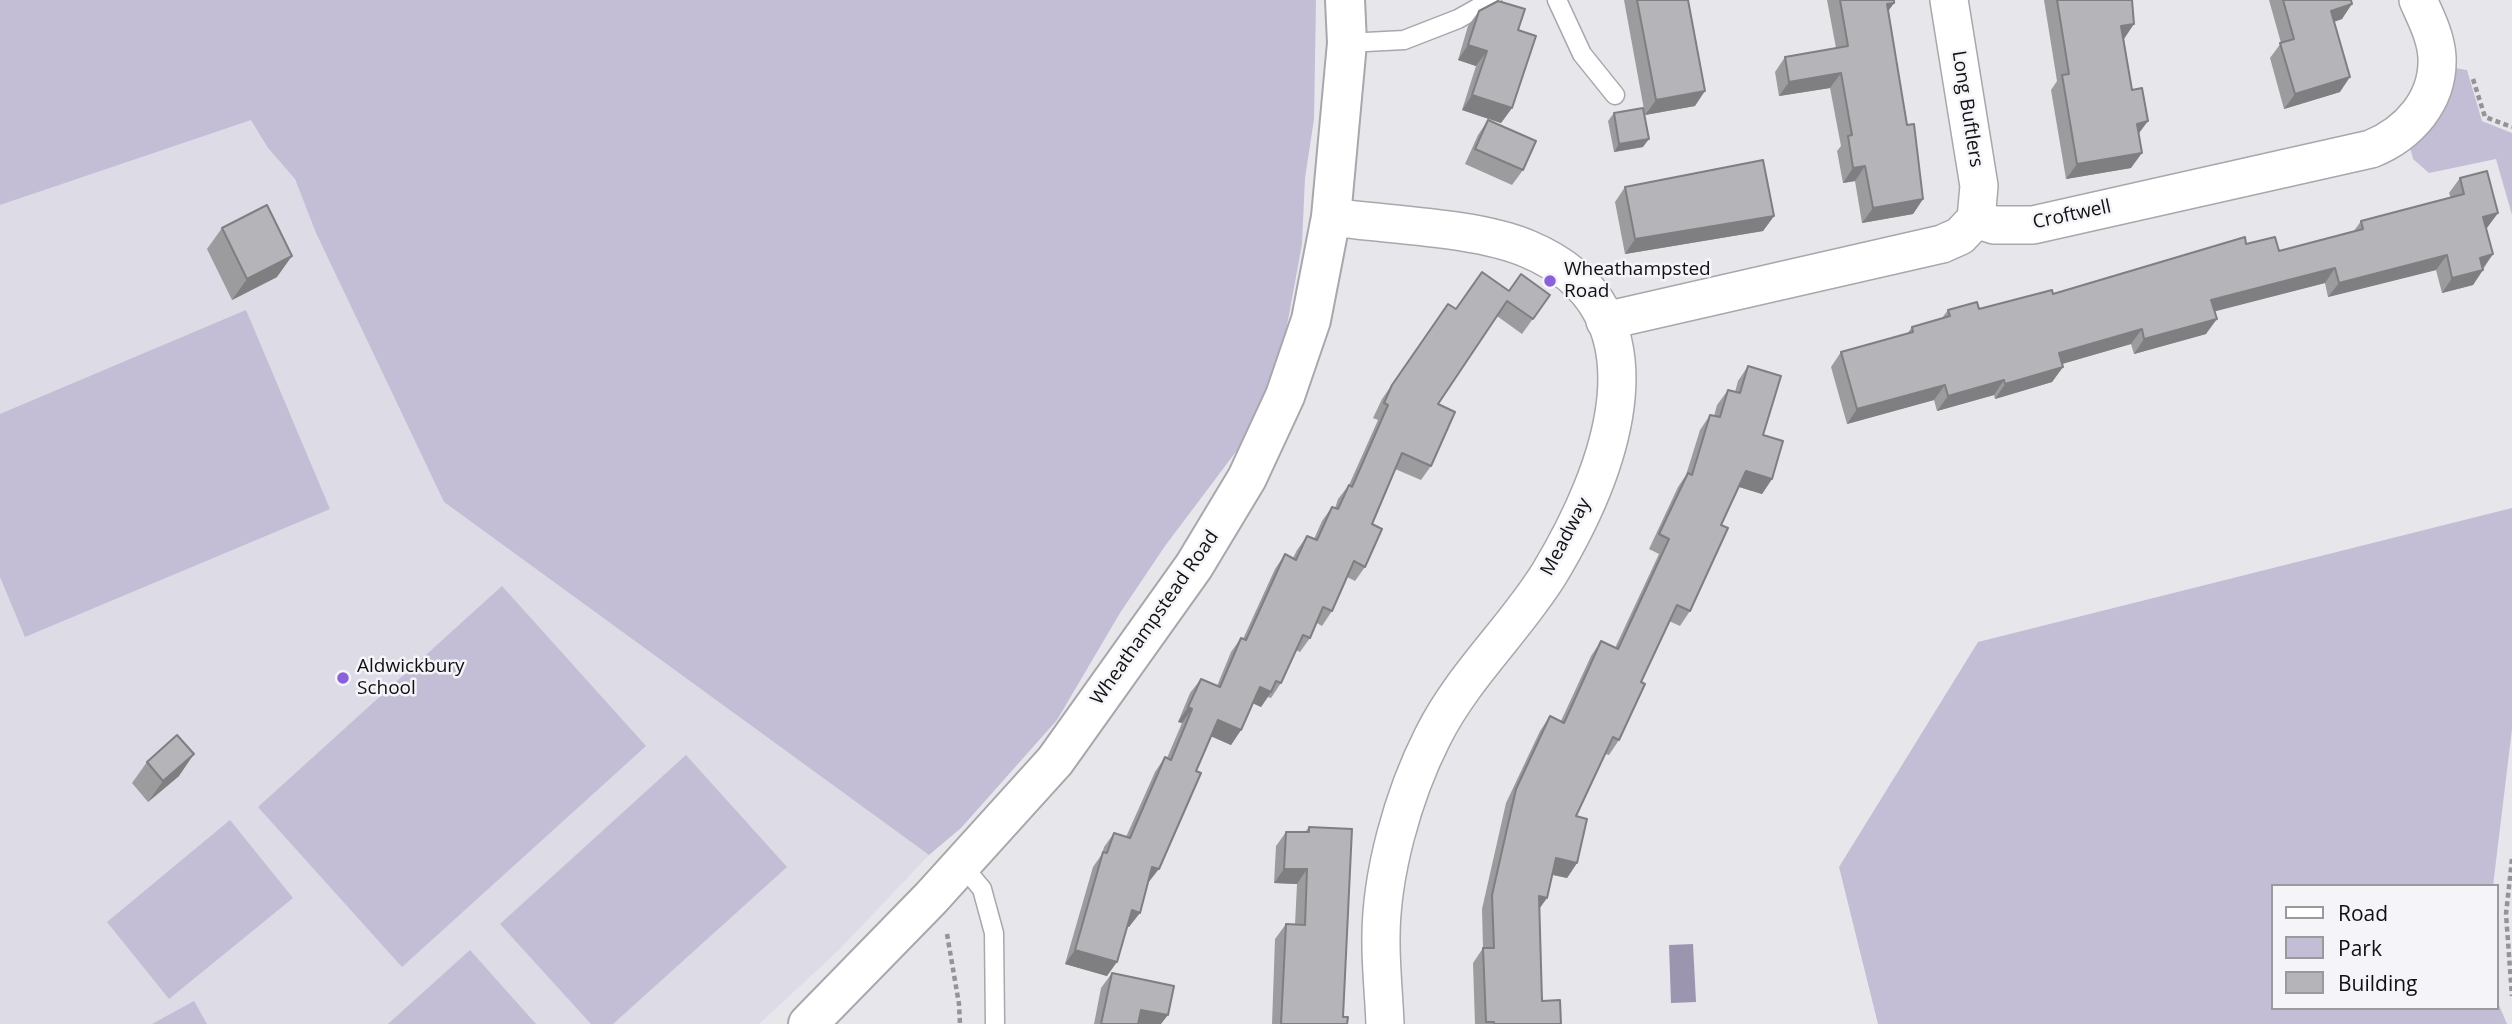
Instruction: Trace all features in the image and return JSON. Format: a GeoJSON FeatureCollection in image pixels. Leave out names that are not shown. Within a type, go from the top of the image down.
{"type":"FeatureCollection","features":[{"type":"Feature","properties":{"kind":"street","name":"Wheathampstead Road"},"geometry":{"type":"LineString","coordinates":[[807,1024],[931,898],[1055,761],[1194,566],[1247,478],[1285,396],[1311,320],[1331,217],[1347,43],[1345,0]]}},
{"type":"Feature","properties":{"kind":"street","name":"Long Buftlers"},"geometry":{"type":"LineString","coordinates":[[1949,0],[1979,186],[1976,219]]}},
{"type":"Feature","properties":{"kind":"street","name":"Croftwell"},"geometry":{"type":"LineString","coordinates":[[1976,219],[1994,225],[2033,225],[2371,149],[2392,141],[2420,114],[2434,81],[2437,58],[2433,32],[2418,0]]}},
{"type":"Feature","properties":{"kind":"street","name":"Meadway"},"geometry":{"type":"LineString","coordinates":[[1331,217],[1488,237],[1527,248],[1564,268],[1588,292],[1605,321],[1616,359],[1619,395],[1607,449],[1549,574],[1461,688],[1433,736],[1404,804],[1389,870],[1380,941],[1385,1024]]}},
{"type":"Feature","properties":{"kind":"street"},"geometry":{"type":"LineString","coordinates":[[1605,321],[1942,244],[1960,236],[1976,219]]}},
{"type":"Feature","properties":{"kind":"lane"},"geometry":{"type":"LineString","coordinates":[[1347,43],[1405,40],[1458,19],[1493,0]]}},
{"type":"Feature","properties":{"kind":"lane"},"geometry":{"type":"LineString","coordinates":[[1557,0],[1582,54],[1615,95]]}},
{"type":"Feature","properties":{"kind":"lane"},"geometry":{"type":"LineString","coordinates":[[962,865],[982,889],[994,933],[995,1024]]}},
{"type":"Feature","properties":{"kind":"path"},"geometry":{"type":"LineString","coordinates":[[2437,58],[2466,57],[2485,117],[2512,127]]}},
{"type":"Feature","properties":{"kind":"path"},"geometry":{"type":"LineString","coordinates":[[2512,859],[2506,914],[2512,996]]}},
{"type":"Feature","properties":{"kind":"path"},"geometry":{"type":"LineString","coordinates":[[931,898],[947,933],[960,1024]]}},
{"type":"Feature","properties":{"kind":"shaded area","name":"Aldwickbury School"},"geometry":{"type":"Polygon","coordinates":[[[251,119],[268,148],[295,179],[316,233],[444,502],[929,855],[838,951],[759,1024],[0,1024],[0,205],[251,119]]]}},
{"type":"Feature","properties":{"kind":"shaded area"},"geometry":{"type":"Polygon","coordinates":[[[1693,944],[1696,1002],[1671,1003],[1669,945],[1693,944]]]}},
{"type":"Feature","properties":{"kind":"green space"},"geometry":{"type":"Polygon","coordinates":[[[0,0],[1316,0],[1314,119],[1305,178],[1302,244],[1286,331],[1270,381],[1244,441],[1165,546],[1120,613],[1057,720],[961,828],[929,855],[444,502],[316,233],[295,179],[268,148],[251,120],[0,205],[0,0]]]}},
{"type":"Feature","properties":{"kind":"green space"},"geometry":{"type":"Polygon","coordinates":[[[2448,67],[2467,70],[2482,121],[2512,133],[2512,215],[2496,159],[2429,173],[2413,159],[2409,143],[2448,67]]]}},
{"type":"Feature","properties":{"kind":"green space"},"geometry":{"type":"Polygon","coordinates":[[[246,310],[330,509],[25,637],[0,577],[0,414],[246,310]]]}},
{"type":"Feature","properties":{"kind":"green space"},"geometry":{"type":"Polygon","coordinates":[[[2512,508],[2512,729],[2493,884],[2270,884],[2270,1010],[2498,1010],[2498,1003],[2507,1024],[1878,1024],[1839,867],[1978,642],[2512,508]]]}},
{"type":"Feature","properties":{"kind":"green space"},"geometry":{"type":"Polygon","coordinates":[[[502,586],[646,746],[402,967],[258,807],[502,586]]]}},
{"type":"Feature","properties":{"kind":"green space"},"geometry":{"type":"Polygon","coordinates":[[[686,755],[787,867],[613,1024],[591,1024],[500,924],[686,755]]]}},
{"type":"Feature","properties":{"kind":"green space"},"geometry":{"type":"Polygon","coordinates":[[[230,820],[293,898],[169,999],[107,922],[230,820]]]}},
{"type":"Feature","properties":{"kind":"green space"},"geometry":{"type":"Polygon","coordinates":[[[470,950],[536,1024],[388,1024],[470,950]]]}},
{"type":"Feature","properties":{"kind":"green space"},"geometry":{"type":"Polygon","coordinates":[[[194,1001],[207,1024],[152,1024],[194,1001]]]}},
{"type":"Feature","properties":{"kind":"building"},"geometry":{"type":"Polygon","coordinates":[[[1637,0],[1688,0],[1705,91],[1656,100],[1637,0]]]}},
{"type":"Feature","properties":{"kind":"building"},"geometry":{"type":"Polygon","coordinates":[[[1840,0],[1894,0],[1894,3],[1887,4],[1907,125],[1914,124],[1923,199],[1873,208],[1865,166],[1853,168],[1848,136],[1852,135],[1841,73],[1789,82],[1785,57],[1848,46],[1840,0]]]}},
{"type":"Feature","properties":{"kind":"building"},"geometry":{"type":"Polygon","coordinates":[[[2057,0],[2132,0],[2134,24],[2121,26],[2132,90],[2142,88],[2148,121],[2137,124],[2142,153],[2077,164],[2062,75],[2069,74],[2057,0]]]}},
{"type":"Feature","properties":{"kind":"building"},"geometry":{"type":"Polygon","coordinates":[[[2283,0],[2351,0],[2352,4],[2331,11],[2350,77],[2295,94],[2280,43],[2294,39],[2283,0]]]}},
{"type":"Feature","properties":{"kind":"building"},"geometry":{"type":"Polygon","coordinates":[[[1498,1],[1525,9],[1518,30],[1536,36],[1512,108],[1472,95],[1487,51],[1468,45],[1479,11],[1498,1]]]}},
{"type":"Feature","properties":{"kind":"building"},"geometry":{"type":"Polygon","coordinates":[[[1643,108],[1649,139],[1619,144],[1614,113],[1643,108]]]}},
{"type":"Feature","properties":{"kind":"building"},"geometry":{"type":"Polygon","coordinates":[[[1488,120],[1536,141],[1523,170],[1475,149],[1488,120]]]}},
{"type":"Feature","properties":{"kind":"building"},"geometry":{"type":"Polygon","coordinates":[[[1763,160],[1774,216],[1635,239],[1625,187],[1763,160]]]}},
{"type":"Feature","properties":{"kind":"building"},"geometry":{"type":"Polygon","coordinates":[[[2487,171],[2498,213],[2483,217],[2493,254],[2480,258],[2483,270],[2452,278],[2447,255],[2339,283],[2335,268],[2211,300],[2217,319],[2144,339],[2142,329],[2059,353],[2063,367],[2005,384],[2004,380],[1948,396],[1945,385],[1857,409],[1841,352],[1913,332],[1912,327],[1950,316],[1948,310],[1977,302],[1979,309],[2052,290],[2053,294],[2245,237],[2246,244],[2275,237],[2279,251],[2363,229],[2361,221],[2464,194],[2460,178],[2487,171]]]}},
{"type":"Feature","properties":{"kind":"building"},"geometry":{"type":"Polygon","coordinates":[[[267,205],[292,256],[247,279],[222,228],[267,205]]]}},
{"type":"Feature","properties":{"kind":"building"},"geometry":{"type":"Polygon","coordinates":[[[1482,272],[1509,291],[1521,274],[1550,295],[1533,319],[1507,301],[1438,404],[1455,412],[1431,466],[1402,453],[1372,524],[1382,529],[1365,567],[1354,561],[1332,611],[1323,607],[1310,638],[1303,635],[1281,683],[1276,681],[1271,692],[1260,687],[1241,730],[1218,720],[1196,771],[1201,773],[1159,869],[1152,867],[1140,913],[1132,910],[1117,962],[1075,950],[1103,852],[1107,853],[1114,833],[1130,838],[1165,757],[1171,760],[1192,709],[1188,707],[1201,679],[1220,687],[1241,638],[1246,640],[1285,554],[1296,560],[1307,536],[1317,540],[1332,507],[1338,509],[1349,485],[1352,487],[1388,405],[1384,403],[1392,385],[1448,304],[1456,309],[1482,272]]]}},
{"type":"Feature","properties":{"kind":"building"},"geometry":{"type":"Polygon","coordinates":[[[1748,366],[1781,376],[1763,435],[1783,441],[1772,479],[1746,471],[1721,525],[1728,528],[1690,611],[1677,605],[1641,682],[1645,684],[1619,740],[1613,737],[1576,816],[1587,819],[1577,863],[1556,858],[1547,898],[1539,896],[1542,1001],[1560,1000],[1561,1024],[1486,1022],[1483,948],[1494,948],[1492,895],[1516,789],[1550,716],[1564,723],[1601,641],[1618,649],[1669,539],[1659,534],[1688,473],[1692,475],[1710,415],[1720,417],[1728,390],[1740,393],[1748,366]]]}},
{"type":"Feature","properties":{"kind":"building"},"geometry":{"type":"Polygon","coordinates":[[[177,735],[194,754],[163,781],[147,762],[177,735]]]}},
{"type":"Feature","properties":{"kind":"building"},"geometry":{"type":"Polygon","coordinates":[[[1309,827],[1352,829],[1343,1017],[1348,1017],[1347,1024],[1281,1024],[1286,924],[1305,925],[1307,869],[1284,869],[1286,832],[1309,832],[1309,827]]]}},
{"type":"Feature","properties":{"kind":"building"},"geometry":{"type":"Polygon","coordinates":[[[1112,973],[1174,986],[1168,1015],[1141,1010],[1138,1024],[1101,1024],[1112,973]]]}},
{"type":"Feature","properties":{"kind":"place","name":"Wheathampsted Road"},"geometry":{"type":"Point","coordinates":[1550,281]}},
{"type":"Feature","properties":{"kind":"place","name":"Aldwickbury School"},"geometry":{"type":"Point","coordinates":[343,678]}}]}
